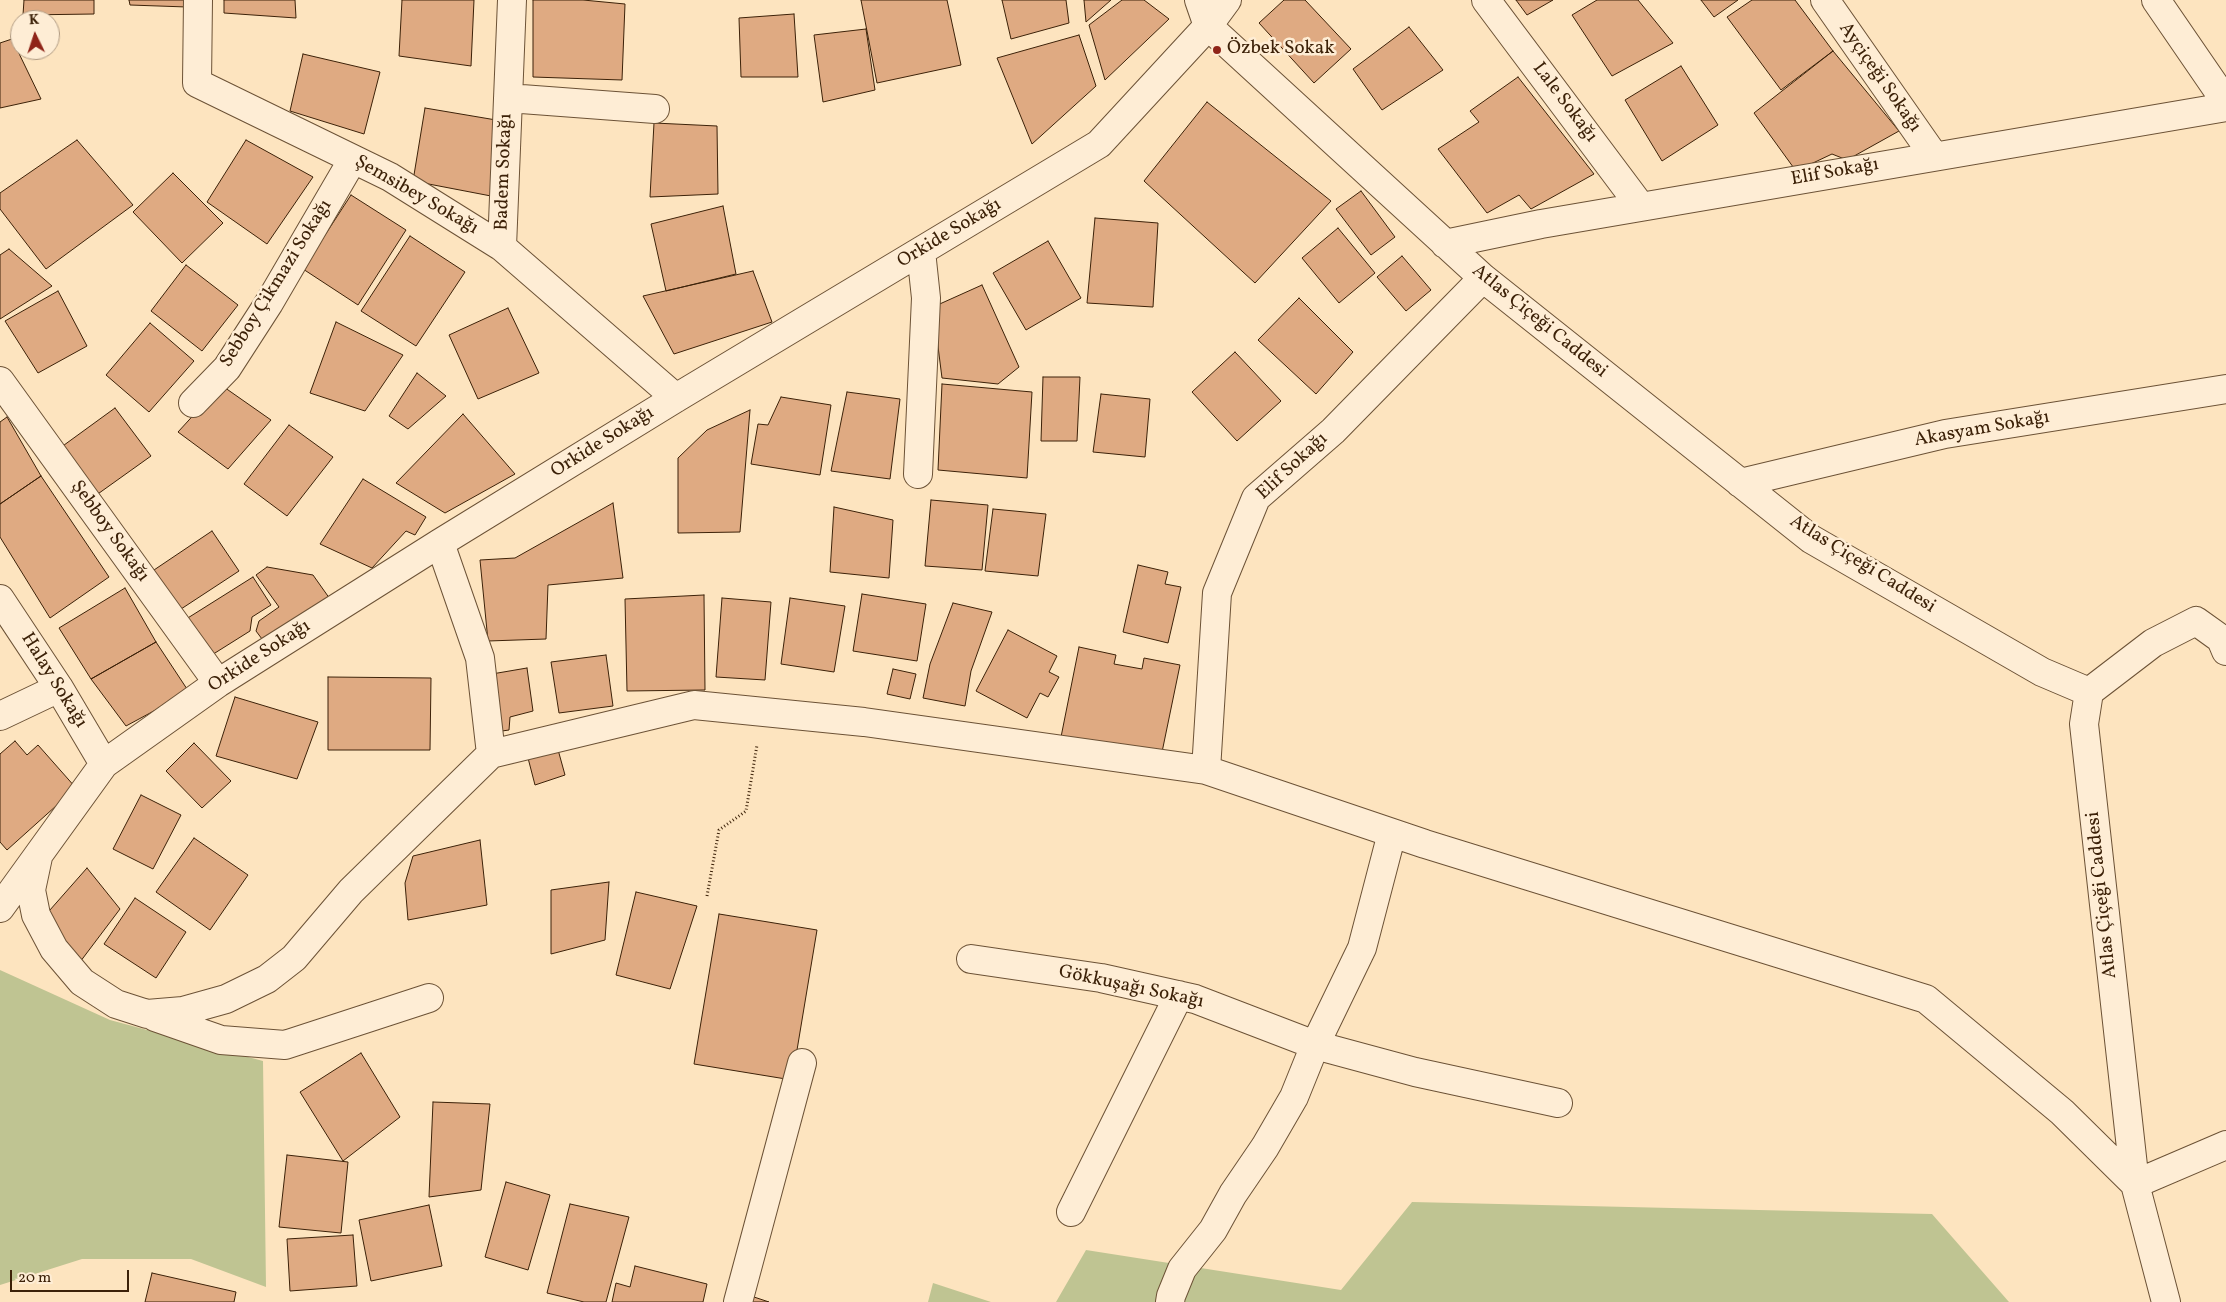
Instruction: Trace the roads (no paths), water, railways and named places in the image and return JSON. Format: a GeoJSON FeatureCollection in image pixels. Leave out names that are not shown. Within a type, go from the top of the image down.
{"type":"FeatureCollection","features":[{"type":"Feature","properties":{"kind":"street","name":"Şemsibey Sokağı"},"geometry":{"type":"LineString","coordinates":[[198,0],[196,82],[390,177],[502,247],[676,398]]}},
{"type":"Feature","properties":{"kind":"street","name":"Badem Sokağı"},"geometry":{"type":"LineString","coordinates":[[502,247],[512,0]]}},
{"type":"Feature","properties":{"kind":"street","name":"Atlas Çiçeği Caddesi"},"geometry":{"type":"LineString","coordinates":[[1199,0],[1208,26],[1483,278],[1811,539],[2042,672],[2089,692],[2084,724],[2135,1184],[2166,1302]]}},
{"type":"Feature","properties":{"kind":"street","name":"Orkide Sokağı"},"geometry":{"type":"LineString","coordinates":[[0,908],[104,764],[218,683],[440,543],[676,398],[1098,144],[1208,26],[1227,0]]}},
{"type":"Feature","properties":{"kind":"street","name":"Lale Sokağı"},"geometry":{"type":"LineString","coordinates":[[1486,0],[1641,207]]}},
{"type":"Feature","properties":{"kind":"street","name":"Ayçiçeği Sokağı"},"geometry":{"type":"LineString","coordinates":[[1825,0],[1934,156]]}},
{"type":"Feature","properties":{"kind":"street"},"geometry":{"type":"LineString","coordinates":[[2156,0],[2226,102]]}},
{"type":"Feature","properties":{"kind":"street","name":"Badem Sokağı"},"geometry":{"type":"LineString","coordinates":[[508,98],[655,108]]}},
{"type":"Feature","properties":{"kind":"street","name":"Elif Sokağı"},"geometry":{"type":"LineString","coordinates":[[1446,244],[1541,224],[2226,107]]}},
{"type":"Feature","properties":{"kind":"street","name":"Sebboy Çikmazi Sokağı"},"geometry":{"type":"LineString","coordinates":[[193,403],[228,368],[269,303],[353,159]]}},
{"type":"Feature","properties":{"kind":"street"},"geometry":{"type":"LineString","coordinates":[[918,474],[926,298],[921,251]]}},
{"type":"Feature","properties":{"kind":"street","name":"Elif Sokağı"},"geometry":{"type":"LineString","coordinates":[[1206,770],[1218,593],[1256,498],[1333,431],[1483,278]]}},
{"type":"Feature","properties":{"kind":"street","name":"Şebboy Sokağı"},"geometry":{"type":"LineString","coordinates":[[0,381],[218,683]]}},
{"type":"Feature","properties":{"kind":"street","name":"Akasyam Sokağı"},"geometry":{"type":"LineString","coordinates":[[1740,483],[1945,434],[2226,389]]}},
{"type":"Feature","properties":{"kind":"street"},"geometry":{"type":"LineString","coordinates":[[440,543],[480,658],[491,754]]}},
{"type":"Feature","properties":{"kind":"street","name":"Halay Sokağı"},"geometry":{"type":"LineString","coordinates":[[0,599],[59,688],[104,764]]}},
{"type":"Feature","properties":{"kind":"street"},"geometry":{"type":"LineString","coordinates":[[2089,692],[2153,643],[2196,621],[2221,639],[2226,651]]}},
{"type":"Feature","properties":{"kind":"street"},"geometry":{"type":"LineString","coordinates":[[0,716],[59,688]]}},
{"type":"Feature","properties":{"kind":"street"},"geometry":{"type":"LineString","coordinates":[[147,1014],[184,1011],[226,999],[267,979],[294,958],[351,891],[491,754],[694,705],[864,722],[1206,770],[1392,833],[1926,999],[2062,1112],[2135,1184],[2226,1145]]}},
{"type":"Feature","properties":{"kind":"street"},"geometry":{"type":"LineString","coordinates":[[1170,1302],[1182,1269],[1214,1230],[1233,1194],[1265,1147],[1294,1097],[1316,1045],[1362,948],[1392,833]]}},
{"type":"Feature","properties":{"kind":"street"},"geometry":{"type":"LineString","coordinates":[[38,857],[31,890],[36,915],[54,949],[82,982],[116,1004],[222,1040],[285,1046],[429,998]]}},
{"type":"Feature","properties":{"kind":"street","name":"Gökkuşağı Sokağı"},"geometry":{"type":"LineString","coordinates":[[971,959],[1101,978],[1195,999],[1316,1045],[1415,1072],[1558,1103]]}},
{"type":"Feature","properties":{"kind":"street"},"geometry":{"type":"LineString","coordinates":[[1071,1212],[1179,996]]}},
{"type":"Feature","properties":{"kind":"street"},"geometry":{"type":"LineString","coordinates":[[738,1302],[802,1063]]}},
{"type":"Feature","properties":{"kind":"place","name":"Özbek Sokak"},"geometry":{"type":"Point","coordinates":[1217,50]}}]}
